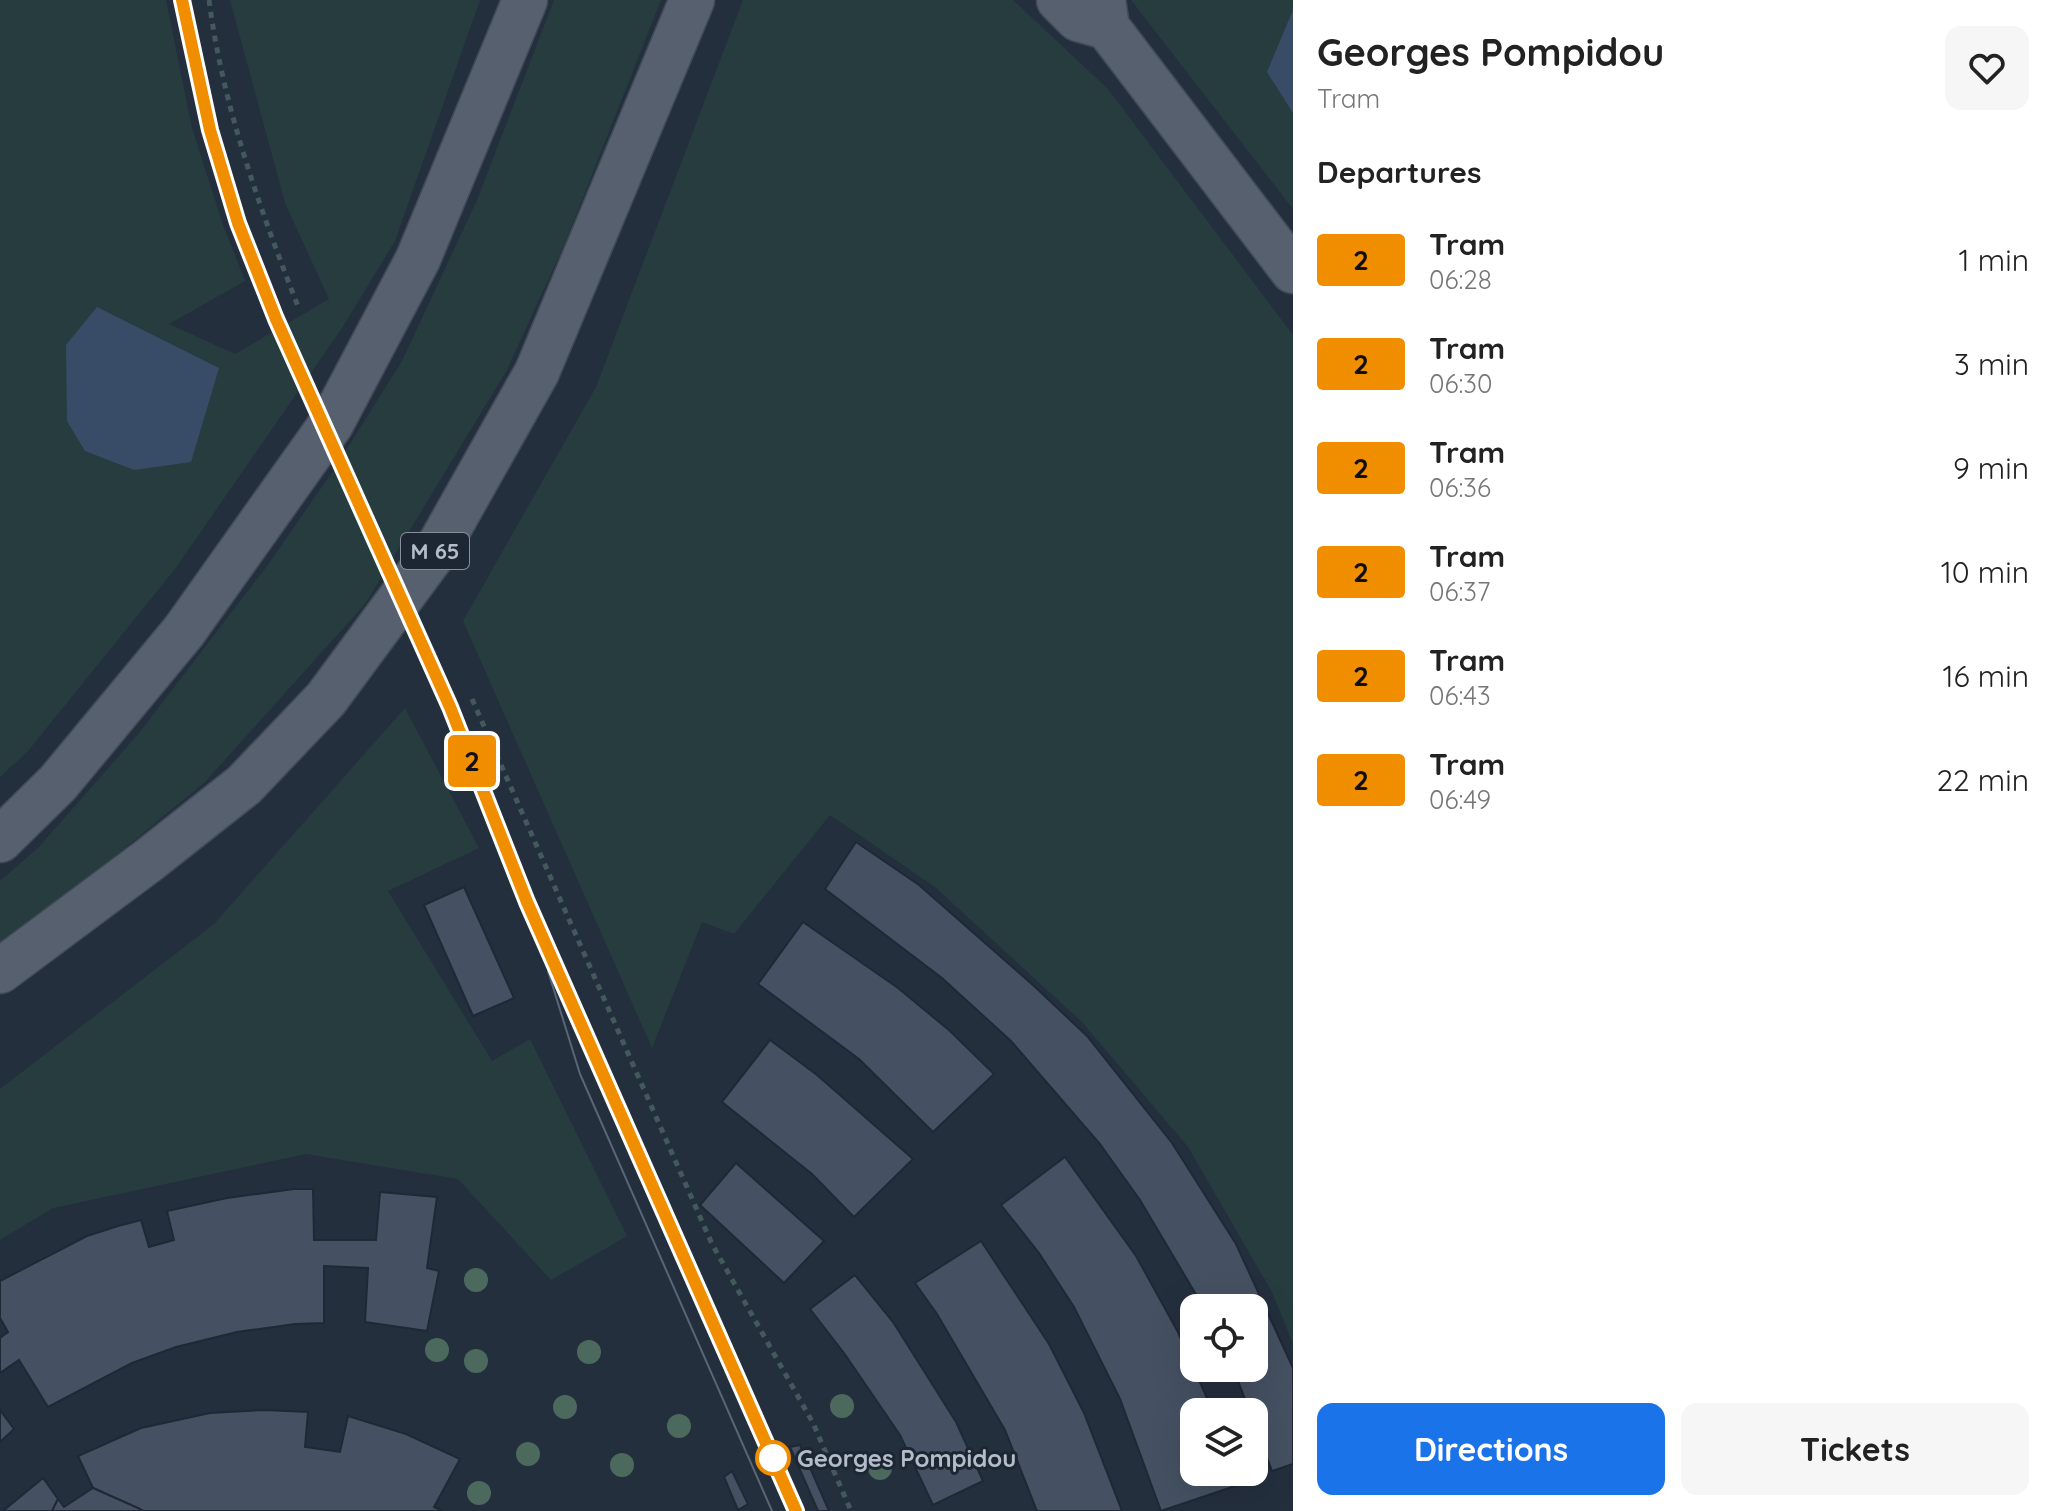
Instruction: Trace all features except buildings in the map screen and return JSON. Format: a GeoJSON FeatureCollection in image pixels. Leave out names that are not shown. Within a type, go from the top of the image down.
{"type":"FeatureCollection","features":[{"type":"Feature","properties":{"kind":"main road"},"geometry":{"type":"LineString","coordinates":[[0,840],[58,783],[184,631],[331,424],[418,259],[525,0]]}},
{"type":"Feature","properties":{"kind":"main road","name":"M 65"},"geometry":{"type":"LineString","coordinates":[[0,971],[244,785],[326,699],[439,546],[537,372],[692,0]]}},
{"type":"Feature","properties":{"kind":"main road"},"geometry":{"type":"LineString","coordinates":[[1059,0],[1078,19],[1105,13],[1293,271]]}},
{"type":"Feature","properties":{"kind":"path"},"geometry":{"type":"LineString","coordinates":[[209,0],[240,145],[299,309]]}},
{"type":"Feature","properties":{"kind":"path"},"geometry":{"type":"LineString","coordinates":[[472,699],[712,1244],[813,1423],[851,1511]]}},
{"type":"Feature","properties":{"kind":"green space"},"geometry":{"type":"Polygon","coordinates":[[[0,0],[166,0],[192,128],[223,225],[245,281],[169,324],[235,354],[329,299],[285,203],[230,0],[480,0],[395,241],[342,328],[175,569],[28,751],[0,777],[0,0]]]}},
{"type":"Feature","properties":{"kind":"green space"},"geometry":{"type":"Polygon","coordinates":[[[554,0],[661,0],[565,243],[507,370],[365,604],[205,782],[96,872],[0,945],[0,881],[39,847],[139,733],[267,566],[333,471],[402,361],[477,200],[554,0]]]}},
{"type":"Feature","properties":{"kind":"green space"},"geometry":{"type":"Polygon","coordinates":[[[743,0],[1013,0],[1108,89],[1293,335],[1293,1344],[1272,1292],[1188,1147],[1082,1022],[935,887],[830,815],[734,934],[702,922],[652,1048],[463,621],[596,387],[743,0]]]}},
{"type":"Feature","properties":{"kind":"green space"},"geometry":{"type":"Polygon","coordinates":[[[1131,0],[1293,0],[1293,209],[1131,0]]]}},
{"type":"Feature","properties":{"kind":"green space"},"geometry":{"type":"Polygon","coordinates":[[[405,708],[479,848],[388,891],[492,1061],[530,1039],[627,1236],[551,1280],[458,1179],[306,1154],[53,1208],[0,1240],[0,1089],[214,924],[405,708]]]}},
{"type":"Feature","properties":{"kind":"water"},"geometry":{"type":"Polygon","coordinates":[[[1293,10],[1293,113],[1267,72],[1293,10]]]}},
{"type":"Feature","properties":{"kind":"water"},"geometry":{"type":"Polygon","coordinates":[[[97,307],[219,368],[191,462],[134,470],[85,451],[67,421],[66,345],[97,307]]]}},
{"type":"Feature","properties":{"kind":"tram line"},"geometry":{"type":"LineString","coordinates":[[182,0],[210,130],[238,223],[276,319]]}},
{"type":"Feature","properties":{"kind":"tram line","name":"2"},"geometry":{"type":"LineString","coordinates":[[182,0],[210,130],[238,223],[276,319],[450,707],[527,902],[796,1511]]}},
{"type":"Feature","properties":{"kind":"tram line"},"geometry":{"type":"LineString","coordinates":[[450,707],[527,902],[796,1511]]}},
{"type":"Feature","properties":{"kind":"tram line"},"geometry":{"type":"LineString","coordinates":[[548,971],[580,1074],[772,1511]]}},
{"type":"Feature","properties":{"kind":"place","name":"Georges Pompidou"},"geometry":{"type":"Point","coordinates":[773,1458]}}]}
